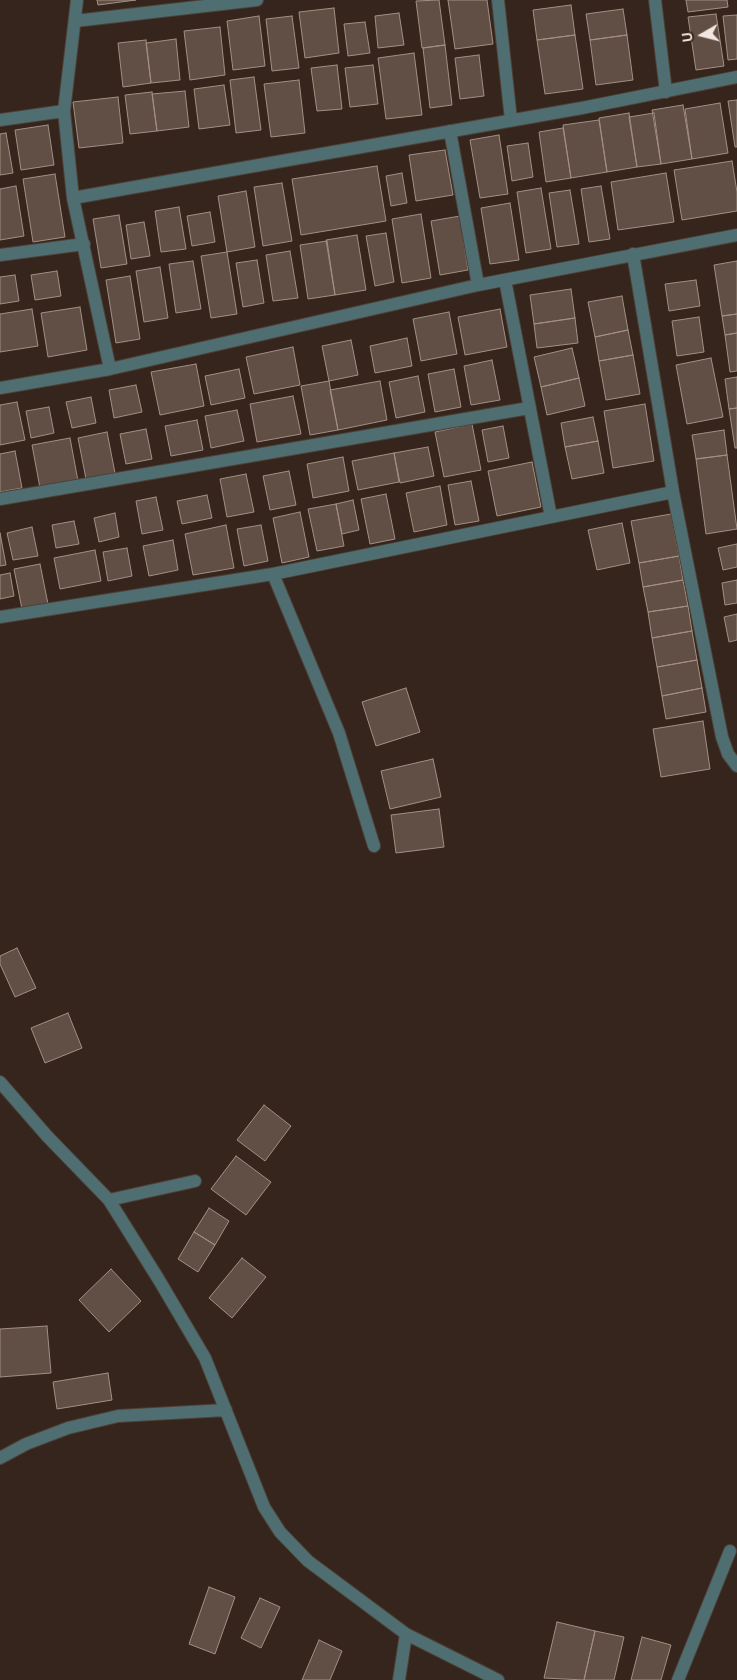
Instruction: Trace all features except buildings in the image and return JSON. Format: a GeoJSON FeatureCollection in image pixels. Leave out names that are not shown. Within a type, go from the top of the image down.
{"type":"FeatureCollection","features":[{"type":"Feature","properties":{"kind":"street"},"geometry":{"type":"LineString","coordinates":[[77,0],[64,112],[73,198],[110,369]]}},
{"type":"Feature","properties":{"kind":"street"},"geometry":{"type":"LineString","coordinates":[[75,21],[257,0]]}},
{"type":"Feature","properties":{"kind":"street"},"geometry":{"type":"LineString","coordinates":[[498,0],[511,120]]}},
{"type":"Feature","properties":{"kind":"street"},"geometry":{"type":"LineString","coordinates":[[655,0],[666,92]]}},
{"type":"Feature","properties":{"kind":"street"},"geometry":{"type":"LineString","coordinates":[[73,198],[666,92],[737,77]]}},
{"type":"Feature","properties":{"kind":"street"},"geometry":{"type":"LineString","coordinates":[[0,120],[64,112]]}},
{"type":"Feature","properties":{"kind":"street"},"geometry":{"type":"LineString","coordinates":[[450,131],[478,285]]}},
{"type":"Feature","properties":{"kind":"street"},"geometry":{"type":"LineString","coordinates":[[0,388],[110,369],[478,285],[737,235]]}},
{"type":"Feature","properties":{"kind":"street"},"geometry":{"type":"LineString","coordinates":[[0,255],[84,244]]}},
{"type":"Feature","properties":{"kind":"street"},"geometry":{"type":"LineString","coordinates":[[633,254],[673,492],[722,737],[728,754],[737,766]]}},
{"type":"Feature","properties":{"kind":"street"},"geometry":{"type":"LineString","coordinates":[[505,280],[551,517]]}},
{"type":"Feature","properties":{"kind":"street"},"geometry":{"type":"LineString","coordinates":[[0,499],[529,408]]}},
{"type":"Feature","properties":{"kind":"street"},"geometry":{"type":"LineString","coordinates":[[0,617],[273,574],[673,492]]}},
{"type":"Feature","properties":{"kind":"street"},"geometry":{"type":"LineString","coordinates":[[273,574],[339,733],[374,846]]}},
{"type":"Feature","properties":{"kind":"street"},"geometry":{"type":"LineString","coordinates":[[0,1082],[47,1136],[109,1200],[159,1280],[205,1358],[264,1507],[280,1532],[308,1560],[406,1634],[498,1680]]}},
{"type":"Feature","properties":{"kind":"street"},"geometry":{"type":"LineString","coordinates":[[109,1200],[195,1181]]}},
{"type":"Feature","properties":{"kind":"street"},"geometry":{"type":"LineString","coordinates":[[0,1458],[26,1444],[68,1428],[118,1416],[226,1410]]}},
{"type":"Feature","properties":{"kind":"street"},"geometry":{"type":"LineString","coordinates":[[678,1680],[730,1551]]}},
{"type":"Feature","properties":{"kind":"street"},"geometry":{"type":"LineString","coordinates":[[399,1680],[406,1634]]}}]}
